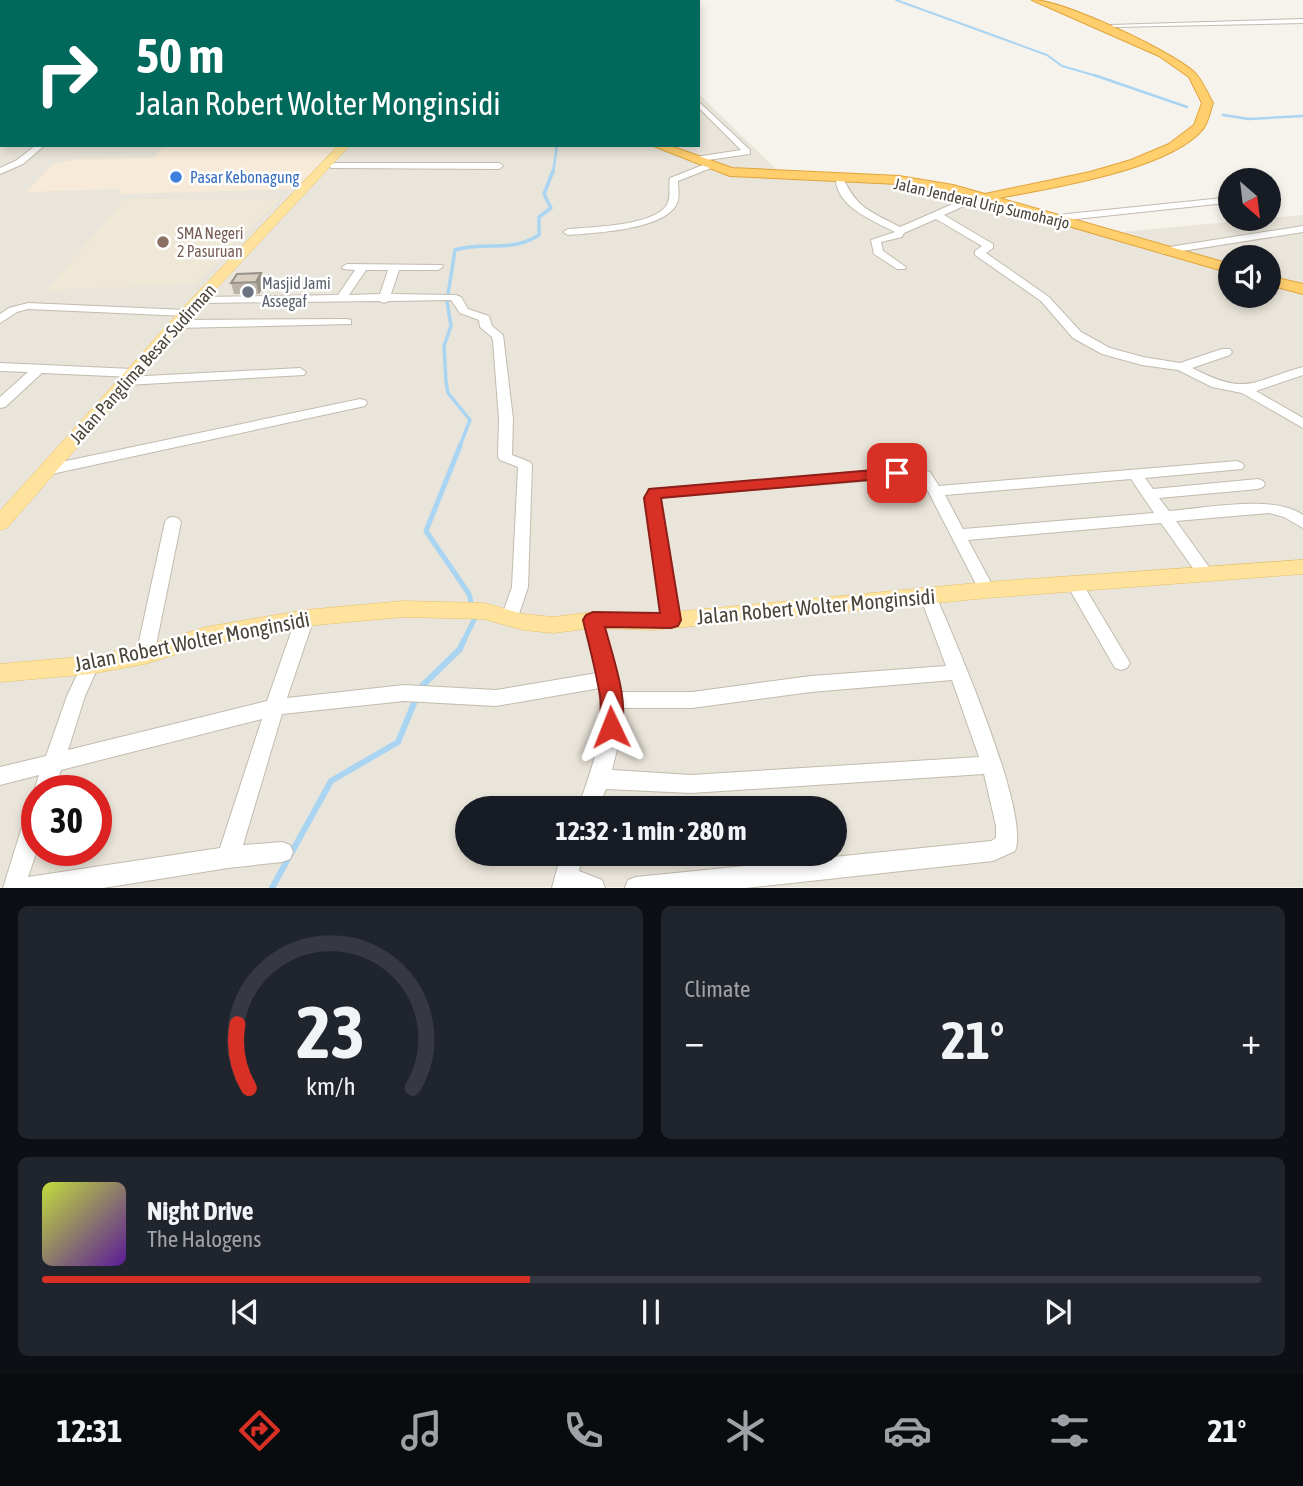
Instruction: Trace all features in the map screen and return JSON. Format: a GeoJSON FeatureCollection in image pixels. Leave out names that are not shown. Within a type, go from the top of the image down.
{"type":"FeatureCollection","features":[{"type":"Feature","properties":{"kind":"highway"},"geometry":{"type":"LineString","coordinates":[[989,198],[1121,167],[1165,152],[1189,137],[1201,126],[1209,112],[1206,95],[1200,85],[1178,64],[1100,26],[1036,0]]}},
{"type":"Feature","properties":{"kind":"highway"},"geometry":{"type":"LineString","coordinates":[[1044,0],[1122,32],[1181,61],[1206,80],[1218,102],[1218,112]]}},
{"type":"Feature","properties":{"kind":"highway"},"geometry":{"type":"LineString","coordinates":[[953,189],[989,198],[1036,192],[1145,166],[1171,156],[1213,126]]}},
{"type":"Feature","properties":{"kind":"highway","name":"Jalan Jenderal Urip Sumoharjo"},"geometry":{"type":"LineString","coordinates":[[662,147],[708,166],[741,173],[878,179],[953,189],[1086,228]]}},
{"type":"Feature","properties":{"kind":"highway","name":"Jalan Jenderal Urip Sumoharjo"},"geometry":{"type":"LineString","coordinates":[[878,179],[989,198],[1218,266]]}},
{"type":"Feature","properties":{"kind":"highway"},"geometry":{"type":"LineString","coordinates":[[1036,192],[1029,200],[1031,205],[1050,216]]}},
{"type":"Feature","properties":{"kind":"highway"},"geometry":{"type":"LineString","coordinates":[[1281,283],[1303,289]]}},
{"type":"Feature","properties":{"kind":"main road","name":"Jalan Panglima Besar Sudirman"},"geometry":{"type":"LineString","coordinates":[[4,514],[47,470],[181,319],[343,147]]}},
{"type":"Feature","properties":{"kind":"main road","name":"Jalan Panglima Besar Sudirman"},"geometry":{"type":"LineString","coordinates":[[317,176],[334,166],[353,147]]}},
{"type":"Feature","properties":{"kind":"main road","name":"Jalan Robert Wolter Monginsidi"},"geometry":{"type":"LineString","coordinates":[[0,673],[90,666],[145,655],[206,636],[305,618],[403,609],[484,611],[553,625],[593,620],[671,620],[987,590],[1303,567]]}},
{"type":"Feature","properties":{"kind":"street"},"geometry":{"type":"LineString","coordinates":[[1114,25],[1303,21]]}},
{"type":"Feature","properties":{"kind":"street"},"geometry":{"type":"LineString","coordinates":[[692,160],[747,152],[700,105]]}},
{"type":"Feature","properties":{"kind":"street"},"geometry":{"type":"LineString","coordinates":[[700,120],[713,118]]}},
{"type":"Feature","properties":{"kind":"street"},"geometry":{"type":"LineString","coordinates":[[0,171],[20,162],[39,147]]}},
{"type":"Feature","properties":{"kind":"street"},"geometry":{"type":"LineString","coordinates":[[334,166],[499,166]]}},
{"type":"Feature","properties":{"kind":"street"},"geometry":{"type":"LineString","coordinates":[[568,232],[613,227],[665,212],[674,198],[673,180],[708,166]]}},
{"type":"Feature","properties":{"kind":"street"},"geometry":{"type":"LineString","coordinates":[[839,178],[841,191],[852,203],[900,231]]}},
{"type":"Feature","properties":{"kind":"street"},"geometry":{"type":"LineString","coordinates":[[901,267],[878,252],[875,242],[879,238],[898,235],[900,231],[937,215],[989,198]]}},
{"type":"Feature","properties":{"kind":"street"},"geometry":{"type":"LineString","coordinates":[[1050,216],[1218,201]]}},
{"type":"Feature","properties":{"kind":"street"},"geometry":{"type":"LineString","coordinates":[[937,215],[989,246],[979,253],[1045,299],[1077,335],[1117,355],[1181,367],[1216,387],[1246,390],[1303,371]]}},
{"type":"Feature","properties":{"kind":"street"},"geometry":{"type":"LineString","coordinates":[[1163,251],[1303,229]]}},
{"type":"Feature","properties":{"kind":"street"},"geometry":{"type":"LineString","coordinates":[[347,267],[438,267]]}},
{"type":"Feature","properties":{"kind":"street"},"geometry":{"type":"LineString","coordinates":[[341,300],[362,268]]}},
{"type":"Feature","properties":{"kind":"street"},"geometry":{"type":"LineString","coordinates":[[384,300],[394,268]]}},
{"type":"Feature","properties":{"kind":"street"},"geometry":{"type":"LineString","coordinates":[[200,300],[384,300],[447,297],[457,299],[464,311],[484,316],[486,327],[498,336],[506,419],[505,457],[525,465],[520,587],[510,618]]}},
{"type":"Feature","properties":{"kind":"street"},"geometry":{"type":"LineString","coordinates":[[0,320],[13,310],[28,306],[181,319],[346,322]]}},
{"type":"Feature","properties":{"kind":"street"},"geometry":{"type":"LineString","coordinates":[[1181,367],[1226,352]]}},
{"type":"Feature","properties":{"kind":"street"},"geometry":{"type":"LineString","coordinates":[[0,367],[129,377],[300,372]]}},
{"type":"Feature","properties":{"kind":"street"},"geometry":{"type":"LineString","coordinates":[[0,404],[38,369]]}},
{"type":"Feature","properties":{"kind":"street"},"geometry":{"type":"LineString","coordinates":[[1246,390],[1303,424]]}},
{"type":"Feature","properties":{"kind":"street"},"geometry":{"type":"LineString","coordinates":[[47,470],[360,403]]}},
{"type":"Feature","properties":{"kind":"street"},"geometry":{"type":"LineString","coordinates":[[935,491],[1237,467]]}},
{"type":"Feature","properties":{"kind":"street"},"geometry":{"type":"LineString","coordinates":[[671,620],[652,498],[655,493],[916,472],[925,475],[935,491],[987,590]]}},
{"type":"Feature","properties":{"kind":"street"},"geometry":{"type":"LineString","coordinates":[[1135,475],[1206,574]]}},
{"type":"Feature","properties":{"kind":"street"},"geometry":{"type":"LineString","coordinates":[[1149,494],[1258,484]]}},
{"type":"Feature","properties":{"kind":"street"},"geometry":{"type":"LineString","coordinates":[[958,535],[1269,508],[1289,513],[1303,523]]}},
{"type":"Feature","properties":{"kind":"street"},"geometry":{"type":"LineString","coordinates":[[145,655],[173,522]]}},
{"type":"Feature","properties":{"kind":"street"},"geometry":{"type":"LineString","coordinates":[[1075,585],[1121,663]]}},
{"type":"Feature","properties":{"kind":"street"},"geometry":{"type":"LineString","coordinates":[[636,887],[1003,848],[1009,837],[990,765],[928,596]]}},
{"type":"Feature","properties":{"kind":"street"},"geometry":{"type":"LineString","coordinates":[[228,857],[282,681],[305,618]]}},
{"type":"Feature","properties":{"kind":"street"},"geometry":{"type":"LineString","coordinates":[[593,620],[612,701],[611,727],[600,779],[593,796]]}},
{"type":"Feature","properties":{"kind":"street"},"geometry":{"type":"LineString","coordinates":[[49,775],[76,696],[90,666]]}},
{"type":"Feature","properties":{"kind":"street"},"geometry":{"type":"LineString","coordinates":[[612,701],[692,700],[811,684],[958,672]]}},
{"type":"Feature","properties":{"kind":"street"},"geometry":{"type":"LineString","coordinates":[[0,776],[276,707],[404,693],[496,698],[608,679]]}},
{"type":"Feature","properties":{"kind":"street"},"geometry":{"type":"LineString","coordinates":[[600,779],[691,784],[990,765]]}},
{"type":"Feature","properties":{"kind":"street"},"geometry":{"type":"LineString","coordinates":[[30,887],[228,857],[282,852]]}},
{"type":"Feature","properties":{"kind":"street"},"geometry":{"type":"LineString","coordinates":[[14,887],[21,865]]}},
{"type":"Feature","properties":{"kind":"street"},"geometry":{"type":"LineString","coordinates":[[564,882],[594,887]]}},
{"type":"Feature","properties":{"kind":"shaded area"},"geometry":{"type":"Polygon","coordinates":[[[700,95],[780,173],[905,177],[1121,232],[1218,223],[1218,231],[1281,231],[1281,217],[1303,215],[1303,887],[0,887],[0,147],[700,147],[700,95]]]}},
{"type":"Feature","properties":{"kind":"shaded area","name":"Pasar Kebonagung"},"geometry":{"type":"Polygon","coordinates":[[[163,147],[337,147],[299,189],[118,194],[120,189],[26,192],[53,164],[79,159],[153,158],[163,147]]]}},
{"type":"Feature","properties":{"kind":"shaded area","name":"SMA Negeri 2 Pasuruan"},"geometry":{"type":"Polygon","coordinates":[[[125,199],[280,199],[195,284],[47,290],[125,199]]]}},
{"type":"Feature","properties":{"kind":"building"},"geometry":{"type":"Polygon","coordinates":[[[261,273],[256,282],[231,283],[237,274],[261,273]]]}},
{"type":"Feature","properties":{"kind":"waterway"},"geometry":{"type":"LineString","coordinates":[[896,0],[1047,55],[1062,66],[1099,77]]}},
{"type":"Feature","properties":{"kind":"waterway"},"geometry":{"type":"LineString","coordinates":[[1094,75],[1099,77]]}},
{"type":"Feature","properties":{"kind":"waterway"},"geometry":{"type":"LineString","coordinates":[[1099,77],[1187,107]]}},
{"type":"Feature","properties":{"kind":"waterway"},"geometry":{"type":"LineString","coordinates":[[1223,115],[1249,119],[1303,116]]}},
{"type":"Feature","properties":{"kind":"waterway"},"geometry":{"type":"LineString","coordinates":[[553,173],[557,147]]}},
{"type":"Feature","properties":{"kind":"waterway"},"geometry":{"type":"LineString","coordinates":[[459,448],[470,420],[448,393],[444,346],[451,326],[447,301],[455,250],[518,244],[539,235],[539,217],[551,208],[544,194],[553,171]]}},
{"type":"Feature","properties":{"kind":"waterway"},"geometry":{"type":"LineString","coordinates":[[460,446],[426,531],[469,594],[472,607]]}},
{"type":"Feature","properties":{"kind":"waterway"},"geometry":{"type":"LineString","coordinates":[[464,640],[474,620],[473,616]]}},
{"type":"Feature","properties":{"kind":"waterway"},"geometry":{"type":"LineString","coordinates":[[420,688],[460,649],[464,640]]}},
{"type":"Feature","properties":{"kind":"waterway"},"geometry":{"type":"LineString","coordinates":[[272,888],[331,781],[398,742],[417,696]]}},
{"type":"Feature","properties":{"kind":"place","name":"Pasar Kebonagung"},"geometry":{"type":"Point","coordinates":[176,177]}},
{"type":"Feature","properties":{"kind":"place","name":"SMA Negeri 2 Pasuruan"},"geometry":{"type":"Point","coordinates":[163,242]}},
{"type":"Feature","properties":{"kind":"place","name":"Masjid Jami Assegaf"},"geometry":{"type":"Point","coordinates":[248,292]}},
{"type":"Feature","properties":{"kind":"route"},"geometry":{"type":"LineString","coordinates":[[611,727],[612,701],[593,620],[671,620],[652,498],[655,493],[897,473]]}}]}
